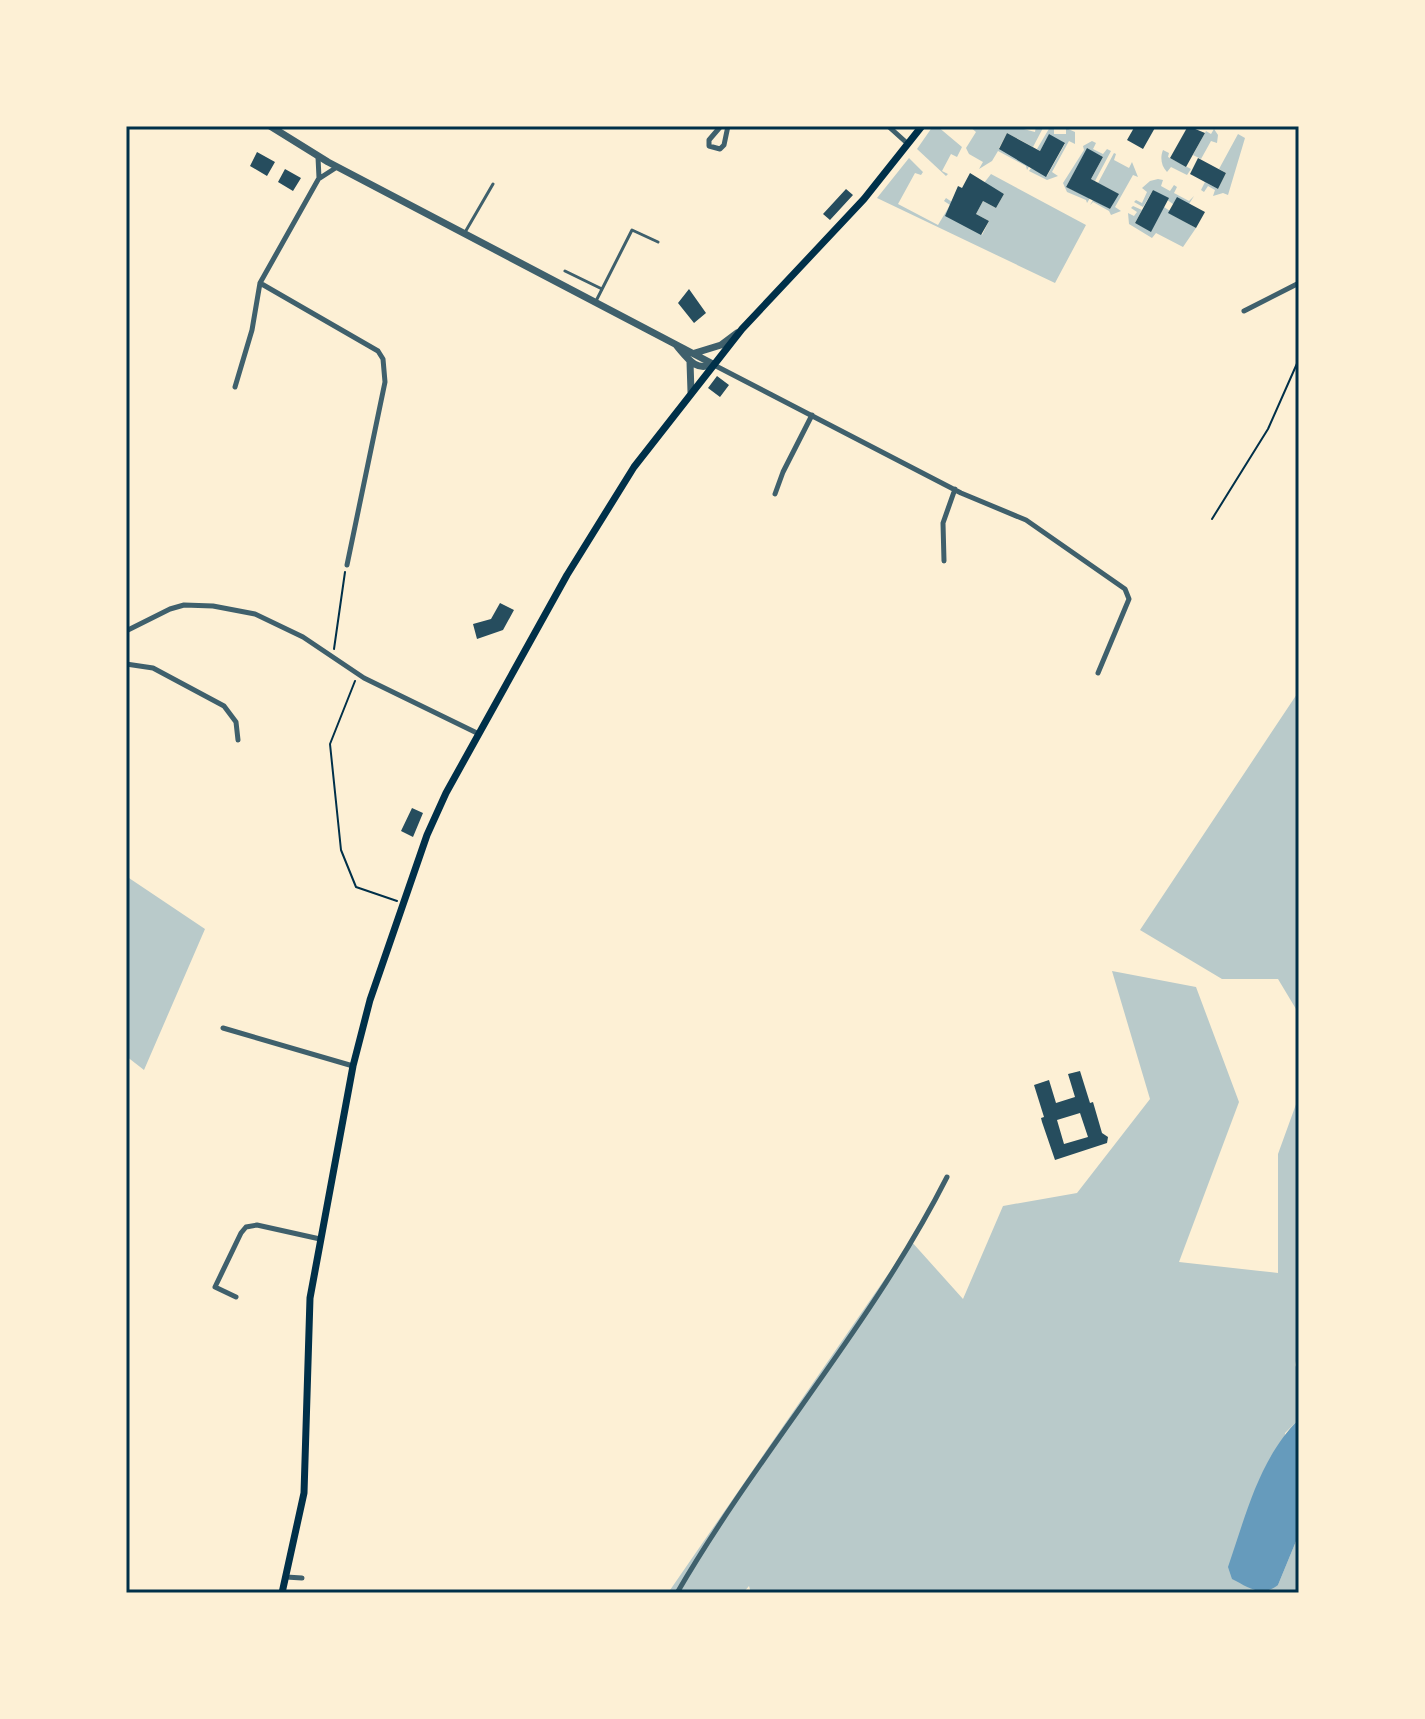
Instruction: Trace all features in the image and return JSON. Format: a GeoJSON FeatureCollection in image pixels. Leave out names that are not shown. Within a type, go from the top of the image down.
{"type":"FeatureCollection","features":[{"type":"Feature","properties":{"kind":"main road"},"geometry":{"type":"LineString","coordinates":[[282,1593],[299,1524],[305,1482],[307,1332],[320,1239],[353,1066],[365,1015],[402,903],[441,804],[567,575],[634,467],[742,329],[864,199],[922,126]]}},
{"type":"Feature","properties":{"kind":"street"},"geometry":{"type":"LineString","coordinates":[[270,126],[318,157],[595,303],[955,489],[1026,520],[1128,592],[1129,599],[1098,673]]}},
{"type":"Feature","properties":{"kind":"street"},"geometry":{"type":"LineString","coordinates":[[721,126],[709,140],[709,146],[715,149],[724,145],[728,126]]}},
{"type":"Feature","properties":{"kind":"street"},"geometry":{"type":"LineString","coordinates":[[888,126],[909,144]]}},
{"type":"Feature","properties":{"kind":"street"},"geometry":{"type":"LineString","coordinates":[[318,157],[319,178]]}},
{"type":"Feature","properties":{"kind":"street"},"geometry":{"type":"LineString","coordinates":[[235,387],[252,330],[260,283],[319,178],[337,167]]}},
{"type":"Feature","properties":{"kind":"street"},"geometry":{"type":"LineString","coordinates":[[260,283],[378,351],[383,359],[385,382],[347,565]]}},
{"type":"Feature","properties":{"kind":"street"},"geometry":{"type":"LineString","coordinates":[[1244,311],[1299,283]]}},
{"type":"Feature","properties":{"kind":"street"},"geometry":{"type":"LineString","coordinates":[[695,353],[721,345],[742,329]]}},
{"type":"Feature","properties":{"kind":"street"},"geometry":{"type":"LineString","coordinates":[[677,345],[690,362],[705,368],[713,364]]}},
{"type":"Feature","properties":{"kind":"street"},"geometry":{"type":"LineString","coordinates":[[690,362],[691,392]]}},
{"type":"Feature","properties":{"kind":"street"},"geometry":{"type":"LineString","coordinates":[[775,494],[812,415]]}},
{"type":"Feature","properties":{"kind":"street"},"geometry":{"type":"LineString","coordinates":[[944,561],[943,523],[955,489]]}},
{"type":"Feature","properties":{"kind":"street"},"geometry":{"type":"LineString","coordinates":[[126,631],[170,609],[196,604],[255,614],[281,625],[358,675],[479,734]]}},
{"type":"Feature","properties":{"kind":"street"},"geometry":{"type":"LineString","coordinates":[[126,664],[153,668],[224,706],[236,722],[238,740]]}},
{"type":"Feature","properties":{"kind":"street"},"geometry":{"type":"LineString","coordinates":[[223,1028],[353,1066]]}},
{"type":"Feature","properties":{"kind":"street"},"geometry":{"type":"LineString","coordinates":[[677,1593],[705,1545],[793,1421],[919,1231],[947,1177]]}},
{"type":"Feature","properties":{"kind":"street"},"geometry":{"type":"LineString","coordinates":[[236,1297],[215,1287],[246,1227],[257,1225],[320,1239]]}},
{"type":"Feature","properties":{"kind":"street"},"geometry":{"type":"LineString","coordinates":[[286,1577],[302,1578]]}},
{"type":"Feature","properties":{"kind":"lane"},"geometry":{"type":"LineString","coordinates":[[464,234],[493,184]]}},
{"type":"Feature","properties":{"kind":"lane"},"geometry":{"type":"LineString","coordinates":[[595,303],[632,230],[658,242]]}},
{"type":"Feature","properties":{"kind":"lane"},"geometry":{"type":"LineString","coordinates":[[565,271],[602,289]]}},
{"type":"Feature","properties":{"kind":"path"},"geometry":{"type":"LineString","coordinates":[[1212,519],[1268,429],[1299,359]]}},
{"type":"Feature","properties":{"kind":"path"},"geometry":{"type":"LineString","coordinates":[[333,658],[342,582],[347,565]]}},
{"type":"Feature","properties":{"kind":"path"},"geometry":{"type":"LineString","coordinates":[[358,675],[330,744],[341,850],[356,887],[402,903]]}},
{"type":"Feature","properties":{"kind":"shaded area"},"geometry":{"type":"Polygon","coordinates":[[[933,126],[962,147],[957,157],[951,154],[942,171],[948,174],[946,176],[917,149],[933,126]]]}},
{"type":"Feature","properties":{"kind":"shaded area"},"geometry":{"type":"Polygon","coordinates":[[[969,126],[1012,126],[1035,132],[1036,126],[1044,126],[1033,147],[1007,133],[999,148],[1030,165],[1027,170],[1026,166],[998,151],[992,161],[979,169],[983,162],[969,154],[966,148],[976,132],[969,126]]]}},
{"type":"Feature","properties":{"kind":"shaded area"},"geometry":{"type":"Polygon","coordinates":[[[1050,127],[1054,127],[1054,134],[1066,134],[1066,128],[1075,132],[1075,144],[1069,141],[1052,172],[1058,176],[1047,180],[1029,171],[1031,168],[1047,176],[1065,144],[1049,135],[1040,151],[1037,149],[1050,127]]]}},
{"type":"Feature","properties":{"kind":"shaded area"},"geometry":{"type":"Polygon","coordinates":[[[1214,129],[1218,135],[1217,143],[1211,141],[1201,159],[1193,155],[1206,131],[1211,134],[1214,129]]]}},
{"type":"Feature","properties":{"kind":"shaded area"},"geometry":{"type":"Polygon","coordinates":[[[1238,134],[1245,138],[1228,195],[1213,196],[1215,190],[1208,186],[1204,192],[1201,190],[1205,182],[1218,189],[1226,173],[1219,169],[1238,134]]]}},
{"type":"Feature","properties":{"kind":"shaded area"},"geometry":{"type":"Polygon","coordinates":[[[1092,141],[1096,143],[1093,149],[1103,154],[1107,149],[1111,151],[1095,181],[1091,179],[1103,157],[1087,149],[1066,187],[1090,198],[1087,203],[1067,192],[1063,183],[1084,150],[1083,146],[1092,141]]]}},
{"type":"Feature","properties":{"kind":"shaded area"},"geometry":{"type":"Polygon","coordinates":[[[1163,150],[1169,153],[1168,157],[1191,169],[1187,175],[1171,167],[1167,172],[1163,167],[1163,150]]]}},
{"type":"Feature","properties":{"kind":"shaded area"},"geometry":{"type":"Polygon","coordinates":[[[1114,153],[1114,160],[1129,168],[1132,162],[1138,177],[1133,175],[1115,207],[1121,211],[1111,215],[1093,202],[1090,205],[1093,200],[1110,209],[1118,194],[1098,183],[1114,153]]]}},
{"type":"Feature","properties":{"kind":"shaded area"},"geometry":{"type":"Polygon","coordinates":[[[909,158],[923,172],[921,175],[915,173],[898,204],[938,225],[950,205],[944,201],[946,198],[982,235],[989,221],[976,214],[983,201],[996,208],[1004,194],[984,183],[991,174],[1086,225],[1055,283],[877,198],[909,158]]]}},
{"type":"Feature","properties":{"kind":"shaded area"},"geometry":{"type":"Polygon","coordinates":[[[1158,179],[1163,180],[1161,186],[1170,191],[1174,185],[1177,187],[1174,193],[1189,201],[1194,196],[1189,204],[1173,204],[1153,190],[1143,207],[1134,202],[1142,203],[1147,192],[1142,188],[1158,179]]]}},
{"type":"Feature","properties":{"kind":"shaded area"},"geometry":{"type":"Polygon","coordinates":[[[1164,207],[1196,228],[1183,247],[1156,233],[1152,238],[1129,224],[1128,213],[1134,216],[1137,212],[1131,208],[1142,210],[1135,223],[1151,231],[1164,207]]]}},
{"type":"Feature","properties":{"kind":"shaded area"},"geometry":{"type":"Polygon","coordinates":[[[1297,694],[1299,1014],[1278,979],[1222,979],[1140,930],[1297,694]]]}},
{"type":"Feature","properties":{"kind":"shaded area"},"geometry":{"type":"Polygon","coordinates":[[[126,876],[205,929],[144,1070],[126,1056],[126,876]]]}},
{"type":"Feature","properties":{"kind":"shaded area"},"geometry":{"type":"Polygon","coordinates":[[[1112,971],[1196,987],[1239,1102],[1179,1262],[1278,1273],[1278,1154],[1299,1096],[1299,1349],[1295,1365],[1299,1373],[1299,1419],[1285,1433],[1278,1585],[1299,1534],[1299,1593],[751,1593],[749,1586],[743,1593],[668,1593],[911,1241],[963,1299],[1003,1206],[1077,1193],[1150,1099],[1112,971]]]}},
{"type":"Feature","properties":{"kind":"water"},"geometry":{"type":"Polygon","coordinates":[[[1299,1419],[1299,1534],[1278,1585],[1266,1591],[1255,1590],[1232,1579],[1228,1567],[1264,1470],[1285,1435],[1299,1419]]]}},
{"type":"Feature","properties":{"kind":"building"},"geometry":{"type":"Polygon","coordinates":[[[1135,126],[1156,126],[1143,149],[1127,140],[1135,126]]]}},
{"type":"Feature","properties":{"kind":"building"},"geometry":{"type":"Polygon","coordinates":[[[1188,126],[1205,133],[1186,167],[1170,158],[1188,126]]]}},
{"type":"Feature","properties":{"kind":"building"},"geometry":{"type":"Polygon","coordinates":[[[1007,133],[1040,151],[1049,134],[1065,143],[1046,177],[999,149],[1007,133]]]}},
{"type":"Feature","properties":{"kind":"building"},"geometry":{"type":"Polygon","coordinates":[[[1087,148],[1103,157],[1091,179],[1119,194],[1110,209],[1066,187],[1087,148]]]}},
{"type":"Feature","properties":{"kind":"building"},"geometry":{"type":"Polygon","coordinates":[[[257,152],[275,162],[267,176],[250,166],[257,152]]]}},
{"type":"Feature","properties":{"kind":"building"},"geometry":{"type":"Polygon","coordinates":[[[1198,158],[1226,173],[1218,189],[1190,174],[1198,158]]]}},
{"type":"Feature","properties":{"kind":"building"},"geometry":{"type":"Polygon","coordinates":[[[285,169],[301,178],[293,191],[278,182],[285,169]]]}},
{"type":"Feature","properties":{"kind":"building"},"geometry":{"type":"Polygon","coordinates":[[[970,173],[1004,194],[996,208],[983,201],[976,214],[989,221],[981,235],[945,216],[958,186],[962,188],[970,173]]]}},
{"type":"Feature","properties":{"kind":"building"},"geometry":{"type":"Polygon","coordinates":[[[846,189],[853,195],[830,220],[823,214],[846,189]]]}},
{"type":"Feature","properties":{"kind":"building"},"geometry":{"type":"Polygon","coordinates":[[[1153,190],[1169,198],[1151,232],[1135,223],[1153,190]]]}},
{"type":"Feature","properties":{"kind":"building"},"geometry":{"type":"Polygon","coordinates":[[[1177,197],[1205,212],[1196,228],[1168,213],[1177,197]]]}},
{"type":"Feature","properties":{"kind":"building"},"geometry":{"type":"Polygon","coordinates":[[[689,289],[706,313],[694,323],[678,303],[689,289]]]}},
{"type":"Feature","properties":{"kind":"building"},"geometry":{"type":"Polygon","coordinates":[[[717,376],[729,385],[720,397],[708,388],[717,376]]]}},
{"type":"Feature","properties":{"kind":"building"},"geometry":{"type":"Polygon","coordinates":[[[500,603],[514,610],[503,630],[477,639],[473,624],[491,619],[500,603]]]}},
{"type":"Feature","properties":{"kind":"building"},"geometry":{"type":"Polygon","coordinates":[[[412,808],[423,813],[413,837],[401,831],[412,808]]]}},
{"type":"Feature","properties":{"kind":"building"},"geometry":{"type":"Polygon","coordinates":[[[1080,1071],[1102,1133],[1108,1137],[1107,1143],[1055,1160],[1034,1085],[1049,1080],[1056,1103],[1075,1097],[1068,1074],[1080,1071]],[[1080,1113],[1057,1120],[1064,1144],[1088,1137],[1080,1113]]]}}]}
